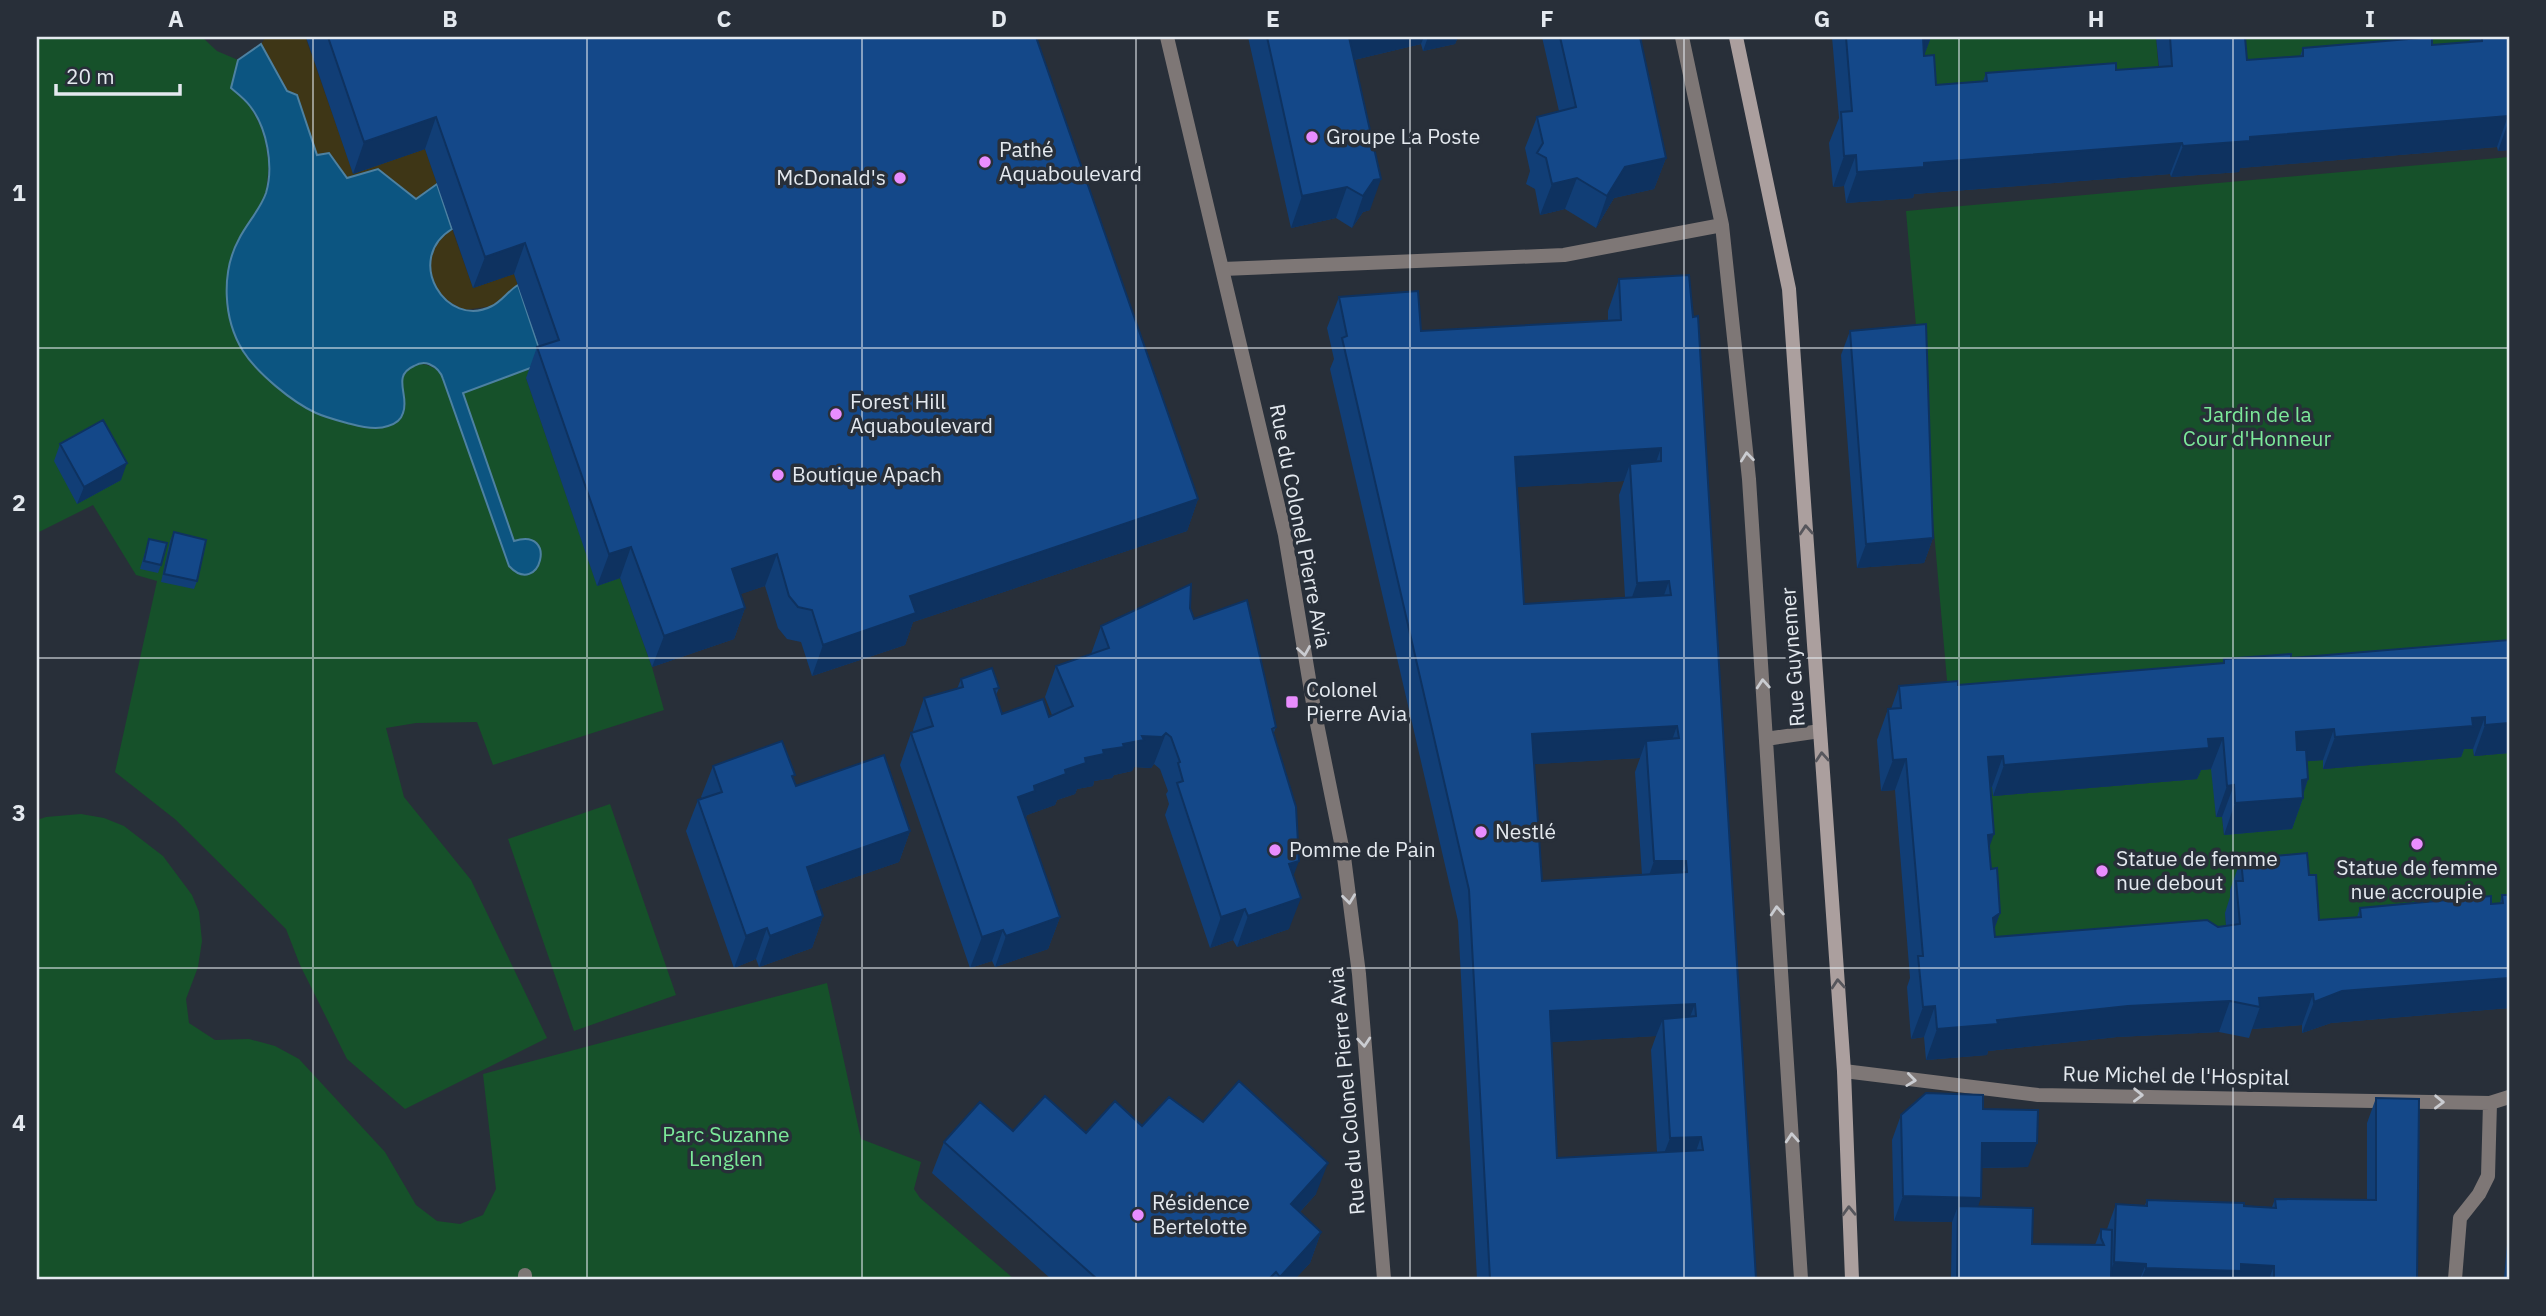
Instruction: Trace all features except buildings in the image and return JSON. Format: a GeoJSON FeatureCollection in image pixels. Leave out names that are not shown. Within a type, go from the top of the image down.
{"type":"FeatureCollection","features":[{"type":"Feature","properties":{"kind":"main road","name":"Rue Guynemer"},"geometry":{"type":"LineString","coordinates":[[1736,37],[1789,289],[1844,1072],[1852,1279]]}},
{"type":"Feature","properties":{"kind":"street","name":"Rue du Colonel Pierre Avia"},"geometry":{"type":"LineString","coordinates":[[1167,37],[1285,535],[1347,883],[1359,974],[1384,1279]]}},
{"type":"Feature","properties":{"kind":"street","name":"Rue Guynemer"},"geometry":{"type":"LineString","coordinates":[[1682,37],[1722,225],[1749,480],[1801,1279]]}},
{"type":"Feature","properties":{"kind":"street"},"geometry":{"type":"LineString","coordinates":[[1223,268],[1564,255],[1722,225]]}},
{"type":"Feature","properties":{"kind":"street"},"geometry":{"type":"LineString","coordinates":[[1766,739],[1820,731]]}},
{"type":"Feature","properties":{"kind":"street","name":"Rue Michel de l'Hospital"},"geometry":{"type":"LineString","coordinates":[[1844,1072],[2038,1095],[2490,1102],[2509,1097]]}},
{"type":"Feature","properties":{"kind":"street"},"geometry":{"type":"LineString","coordinates":[[2455,1279],[2460,1218],[2479,1194],[2488,1176],[2490,1102]]}},
{"type":"Feature","properties":{"kind":"green space"},"geometry":{"type":"Polygon","coordinates":[[[37,37],[202,37],[217,51],[238,60],[231,88],[250,106],[260,125],[269,165],[266,192],[238,240],[229,268],[226,299],[230,321],[294,400],[331,418],[402,392],[403,375],[412,366],[426,365],[441,373],[509,566],[521,573],[535,570],[514,542],[463,393],[544,363],[526,378],[597,585],[620,578],[652,667],[664,710],[493,765],[477,722],[416,723],[386,728],[404,797],[471,880],[547,1038],[405,1109],[347,1059],[300,965],[286,929],[176,820],[115,772],[157,581],[136,575],[93,505],[37,533],[37,37]]]}},
{"type":"Feature","properties":{"kind":"green space"},"geometry":{"type":"Polygon","coordinates":[[[1919,37],[2156,37],[2161,97],[1925,117],[1919,37]]]}},
{"type":"Feature","properties":{"kind":"green space"},"geometry":{"type":"Polygon","coordinates":[[[2222,37],[2478,37],[2478,42],[2235,92],[2222,37]]]}},
{"type":"Feature","properties":{"kind":"green space","name":"Jardin de la Cour d'Honneur"},"geometry":{"type":"Polygon","coordinates":[[[2509,157],[2509,653],[1949,703],[1906,211],[2509,157]]]}},
{"type":"Feature","properties":{"kind":"green space"},"geometry":{"type":"Polygon","coordinates":[[[2461,749],[2473,749],[2474,756],[2509,753],[2509,925],[2350,939],[2232,912],[2225,913],[2229,956],[1983,968],[1977,788],[1992,787],[1993,796],[2197,779],[2197,770],[2212,769],[2216,817],[2222,817],[2224,835],[2284,763],[2323,760],[2324,769],[2461,757],[2461,749]]]}},
{"type":"Feature","properties":{"kind":"green space"},"geometry":{"type":"Polygon","coordinates":[[[610,804],[676,995],[574,1031],[508,839],[610,804]]]}},
{"type":"Feature","properties":{"kind":"green space","name":"Parc Suzanne Lenglen"},"geometry":{"type":"Polygon","coordinates":[[[81,814],[104,818],[124,826],[163,856],[192,895],[199,912],[202,941],[198,967],[186,999],[189,1023],[215,1040],[249,1039],[275,1046],[299,1059],[385,1152],[416,1205],[437,1221],[460,1224],[483,1215],[496,1189],[483,1074],[827,983],[861,1139],[921,1162],[914,1189],[920,1198],[1014,1279],[37,1279],[37,820],[81,814]]]}},
{"type":"Feature","properties":{"kind":"sand"},"geometry":{"type":"Polygon","coordinates":[[[266,37],[306,39],[353,173],[425,149],[437,184],[416,199],[378,169],[347,178],[329,154],[317,155],[297,95],[288,91],[261,44],[266,37]]]}},
{"type":"Feature","properties":{"kind":"sand"},"geometry":{"type":"Polygon","coordinates":[[[452,229],[473,288],[514,274],[518,285],[492,306],[464,310],[445,298],[434,285],[431,258],[438,242],[452,229]]]}},
{"type":"Feature","properties":{"kind":"water"},"geometry":{"type":"Polygon","coordinates":[[[261,44],[287,91],[297,95],[317,155],[329,153],[347,178],[378,169],[416,199],[437,184],[452,229],[438,242],[431,257],[431,273],[436,288],[446,300],[459,308],[475,311],[492,306],[518,285],[544,363],[463,393],[514,541],[528,539],[537,543],[540,551],[536,569],[529,574],[520,574],[509,566],[442,376],[436,368],[423,363],[407,370],[402,381],[405,407],[401,418],[384,427],[365,427],[325,416],[296,402],[257,368],[236,338],[228,310],[229,266],[239,239],[266,193],[269,159],[265,136],[256,115],[248,103],[231,88],[238,60],[261,44]]]}},
{"type":"Feature","properties":{"kind":"place","name":"Groupe La Poste"},"geometry":{"type":"Point","coordinates":[1312,137]}},
{"type":"Feature","properties":{"kind":"place","name":"Pathé Aquaboulevard"},"geometry":{"type":"Point","coordinates":[985,162]}},
{"type":"Feature","properties":{"kind":"place","name":"McDonald's"},"geometry":{"type":"Point","coordinates":[900,178]}},
{"type":"Feature","properties":{"kind":"place","name":"Forest Hill Aquaboulevard"},"geometry":{"type":"Point","coordinates":[836,414]}},
{"type":"Feature","properties":{"kind":"place","name":"Boutique Apach"},"geometry":{"type":"Point","coordinates":[778,475]}},
{"type":"Feature","properties":{"kind":"place","name":"Colonel Pierre Avia"},"geometry":{"type":"Point","coordinates":[1292,702]}},
{"type":"Feature","properties":{"kind":"place","name":"Nestlé"},"geometry":{"type":"Point","coordinates":[1481,832]}},
{"type":"Feature","properties":{"kind":"place","name":"Statue de femme nue accroupie"},"geometry":{"type":"Point","coordinates":[2417,844]}},
{"type":"Feature","properties":{"kind":"place","name":"Pomme de Pain"},"geometry":{"type":"Point","coordinates":[1275,850]}},
{"type":"Feature","properties":{"kind":"place","name":"Statue de femme nue debout"},"geometry":{"type":"Point","coordinates":[2102,871]}},
{"type":"Feature","properties":{"kind":"place","name":"Résidence Bertelotte"},"geometry":{"type":"Point","coordinates":[1138,1215]}}]}
